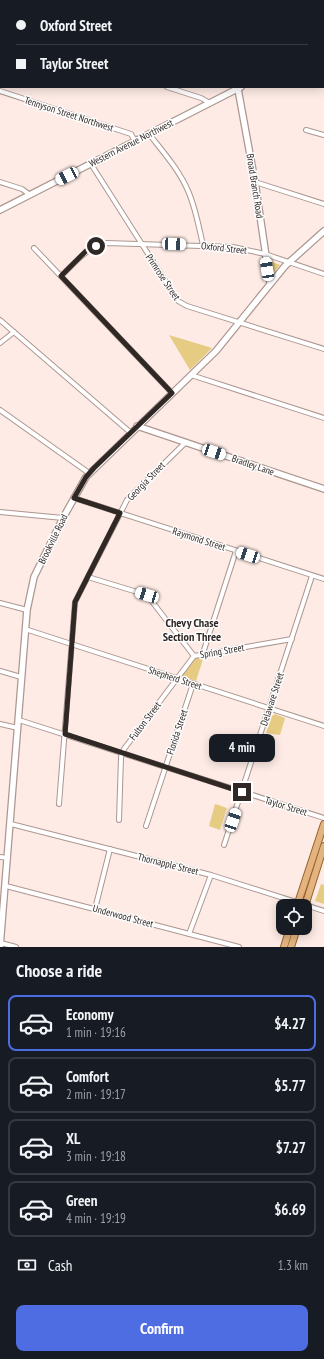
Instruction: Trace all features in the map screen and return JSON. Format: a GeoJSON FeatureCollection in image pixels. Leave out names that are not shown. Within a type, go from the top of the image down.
{"type":"FeatureCollection","features":[{"type":"Feature","properties":{"kind":"main road","name":"Western Avenue Northwest"},"geometry":{"type":"LineString","coordinates":[[0,210],[239,88]]}},
{"type":"Feature","properties":{"kind":"main road","name":"Broad Branch Road"},"geometry":{"type":"LineString","coordinates":[[239,88],[270,283]]}},
{"type":"Feature","properties":{"kind":"main road","name":"Brookville Road"},"geometry":{"type":"LineString","coordinates":[[0,945],[11,824],[25,629],[27,610],[34,577],[63,518],[89,473],[216,351],[288,262],[324,231]]}},
{"type":"Feature","properties":{"kind":"main road","name":"Bradley Lane"},"geometry":{"type":"LineString","coordinates":[[137,426],[324,489]]}},
{"type":"Feature","properties":{"kind":"main road"},"geometry":{"type":"LineString","coordinates":[[303,899],[324,824]]}},
{"type":"Feature","properties":{"kind":"main road"},"geometry":{"type":"LineString","coordinates":[[303,899],[324,846]]}},
{"type":"Feature","properties":{"kind":"main road"},"geometry":{"type":"LineString","coordinates":[[284,947],[288,935]]}},
{"type":"Feature","properties":{"kind":"main road"},"geometry":{"type":"LineString","coordinates":[[291,947],[295,935]]}},
{"type":"Feature","properties":{"kind":"street"},"geometry":{"type":"LineString","coordinates":[[0,28],[0,33]]}},
{"type":"Feature","properties":{"kind":"street"},"geometry":{"type":"LineString","coordinates":[[171,88],[201,98],[210,103]]}},
{"type":"Feature","properties":{"kind":"street","name":"Tennyson Street Northwest"},"geometry":{"type":"LineString","coordinates":[[0,92],[131,134],[135,141]]}},
{"type":"Feature","properties":{"kind":"street"},"geometry":{"type":"LineString","coordinates":[[306,130],[324,135]]}},
{"type":"Feature","properties":{"kind":"street"},"geometry":{"type":"LineString","coordinates":[[149,134],[173,165],[186,185],[194,207],[203,245]]}},
{"type":"Feature","properties":{"kind":"street","name":"Primrose Street"},"geometry":{"type":"LineString","coordinates":[[91,164],[178,301],[187,306],[324,349]]}},
{"type":"Feature","properties":{"kind":"street"},"geometry":{"type":"LineString","coordinates":[[0,182],[25,191],[30,195]]}},
{"type":"Feature","properties":{"kind":"street"},"geometry":{"type":"LineString","coordinates":[[255,182],[324,204]]}},
{"type":"Feature","properties":{"kind":"street","name":"Oxford Street"},"geometry":{"type":"LineString","coordinates":[[61,276],[86,251],[106,243],[226,246],[265,254],[324,274]]}},
{"type":"Feature","properties":{"kind":"street"},"geometry":{"type":"LineString","coordinates":[[34,248],[172,393]]}},
{"type":"Feature","properties":{"kind":"street"},"geometry":{"type":"LineString","coordinates":[[0,320],[131,433]]}},
{"type":"Feature","properties":{"kind":"street"},"geometry":{"type":"LineString","coordinates":[[0,343],[14,332]]}},
{"type":"Feature","properties":{"kind":"street"},"geometry":{"type":"LineString","coordinates":[[191,375],[324,418]]}},
{"type":"Feature","properties":{"kind":"street"},"geometry":{"type":"LineString","coordinates":[[0,410],[89,473]]}},
{"type":"Feature","properties":{"kind":"street","name":"Georgia Street"},"geometry":{"type":"LineString","coordinates":[[59,804],[75,602],[130,495],[186,442]]}},
{"type":"Feature","properties":{"kind":"street","name":"Raymond Street"},"geometry":{"type":"LineString","coordinates":[[74,498],[324,579]]}},
{"type":"Feature","properties":{"kind":"street"},"geometry":{"type":"LineString","coordinates":[[0,512],[63,518]]}},
{"type":"Feature","properties":{"kind":"street"},"geometry":{"type":"LineString","coordinates":[[203,653],[236,551]]}},
{"type":"Feature","properties":{"kind":"street","name":"Delaware Street"},"geometry":{"type":"LineString","coordinates":[[224,845],[312,576]]}},
{"type":"Feature","properties":{"kind":"street","name":"Spring Street"},"geometry":{"type":"LineString","coordinates":[[88,577],[147,595],[194,656],[203,653],[292,640]]}},
{"type":"Feature","properties":{"kind":"street"},"geometry":{"type":"LineString","coordinates":[[0,603],[27,610]]}},
{"type":"Feature","properties":{"kind":"street","name":"Shepherd Street"},"geometry":{"type":"LineString","coordinates":[[25,629],[324,726]]}},
{"type":"Feature","properties":{"kind":"street","name":"Fulton Street"},"geometry":{"type":"LineString","coordinates":[[122,753],[194,656]]}},
{"type":"Feature","properties":{"kind":"street"},"geometry":{"type":"LineString","coordinates":[[0,671],[22,677]]}},
{"type":"Feature","properties":{"kind":"street","name":"Florida Street"},"geometry":{"type":"LineString","coordinates":[[146,826],[193,684]]}},
{"type":"Feature","properties":{"kind":"street","name":"Taylor Street"},"geometry":{"type":"LineString","coordinates":[[19,720],[324,818]]}},
{"type":"Feature","properties":{"kind":"street"},"geometry":{"type":"LineString","coordinates":[[0,724],[18,728]]}},
{"type":"Feature","properties":{"kind":"street"},"geometry":{"type":"LineString","coordinates":[[119,820],[122,753]]}},
{"type":"Feature","properties":{"kind":"street","name":"Thornapple Street"},"geometry":{"type":"LineString","coordinates":[[11,824],[211,875],[283,899]]}},
{"type":"Feature","properties":{"kind":"street"},"geometry":{"type":"LineString","coordinates":[[95,909],[110,849]]}},
{"type":"Feature","properties":{"kind":"street"},"geometry":{"type":"LineString","coordinates":[[0,857],[8,858]]}},
{"type":"Feature","properties":{"kind":"street"},"geometry":{"type":"LineString","coordinates":[[189,934],[211,875]]}},
{"type":"Feature","properties":{"kind":"street","name":"Underwood Street"},"geometry":{"type":"LineString","coordinates":[[6,886],[239,947]]}},
{"type":"Feature","properties":{"kind":"street","name":"Thornapple Street"},"geometry":{"type":"LineString","coordinates":[[312,908],[324,911]]}},
{"type":"Feature","properties":{"kind":"street"},"geometry":{"type":"LineString","coordinates":[[0,945],[16,947]]}},
{"type":"Feature","properties":{"kind":"shaded area"},"geometry":{"type":"Polygon","coordinates":[[[268,260],[280,265],[273,274],[271,273],[268,260]]]}},
{"type":"Feature","properties":{"kind":"shaded area"},"geometry":{"type":"Polygon","coordinates":[[[169,335],[212,348],[190,370],[169,335]]]}},
{"type":"Feature","properties":{"kind":"shaded area"},"geometry":{"type":"Polygon","coordinates":[[[204,656],[196,681],[184,677],[182,674],[195,658],[204,656]]]}},
{"type":"Feature","properties":{"kind":"shaded area"},"geometry":{"type":"Polygon","coordinates":[[[275,714],[285,718],[280,735],[266,733],[272,716],[275,714]]]}},
{"type":"Feature","properties":{"kind":"shaded area"},"geometry":{"type":"Polygon","coordinates":[[[215,804],[227,808],[220,830],[209,826],[215,804]]]}},
{"type":"Feature","properties":{"kind":"shaded area"},"geometry":{"type":"Polygon","coordinates":[[[321,884],[324,885],[324,904],[315,901],[321,884]]]}},
{"type":"Feature","properties":{"kind":"district","name":"Chevy Chase Section Three"},"geometry":{"type":"Point","coordinates":[192,629]}},
{"type":"Feature","properties":{"kind":"route"},"geometry":{"type":"LineString","coordinates":[[96,246],[86,251],[61,276],[172,393],[94,468],[86,477],[74,498],[120,513],[75,602],[65,734],[242,792]]}}]}
